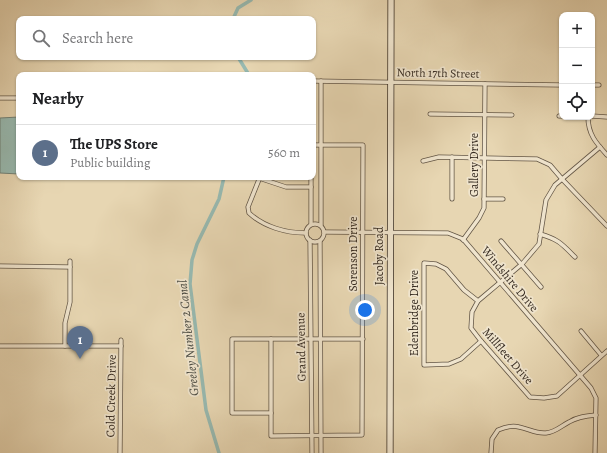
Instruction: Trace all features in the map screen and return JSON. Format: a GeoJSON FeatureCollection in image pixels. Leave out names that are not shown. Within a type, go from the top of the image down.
{"type":"FeatureCollection","features":[{"type":"Feature","properties":{"kind":"street","name":"Jacoby Road"},"geometry":{"type":"LineString","coordinates":[[390,453],[391,0]]}},
{"type":"Feature","properties":{"kind":"street","name":"North 17th Street"},"geometry":{"type":"LineString","coordinates":[[316,81],[559,85]]}},
{"type":"Feature","properties":{"kind":"street"},"geometry":{"type":"LineString","coordinates":[[320,81],[321,225],[324,236],[320,241],[314,242],[310,240],[307,237],[307,228],[311,224],[315,223],[321,225]]}},
{"type":"Feature","properties":{"kind":"street","name":"Gallery Drive"},"geometry":{"type":"LineString","coordinates":[[463,240],[479,218],[484,208],[485,84]]}},
{"type":"Feature","properties":{"kind":"street"},"geometry":{"type":"LineString","coordinates":[[0,98],[16,98]]}},
{"type":"Feature","properties":{"kind":"street"},"geometry":{"type":"LineString","coordinates":[[430,114],[512,115]]}},
{"type":"Feature","properties":{"kind":"street"},"geometry":{"type":"LineString","coordinates":[[595,116],[607,117]]}},
{"type":"Feature","properties":{"kind":"street"},"geometry":{"type":"LineString","coordinates":[[588,120],[588,127],[596,142],[607,155]]}},
{"type":"Feature","properties":{"kind":"street","name":"Sorenson Drive"},"geometry":{"type":"LineString","coordinates":[[320,145],[363,145],[362,435],[321,436]]}},
{"type":"Feature","properties":{"kind":"street"},"geometry":{"type":"LineString","coordinates":[[478,301],[522,264],[538,244],[546,200],[555,185],[600,147]]}},
{"type":"Feature","properties":{"kind":"street"},"geometry":{"type":"LineString","coordinates":[[423,161],[439,157],[537,159],[550,165],[607,226]]}},
{"type":"Feature","properties":{"kind":"street"},"geometry":{"type":"LineString","coordinates":[[452,157],[452,199]]}},
{"type":"Feature","properties":{"kind":"street"},"geometry":{"type":"LineString","coordinates":[[259,180],[248,207],[248,213],[268,225],[282,230],[291,232],[306,232]]}},
{"type":"Feature","properties":{"kind":"street"},"geometry":{"type":"LineString","coordinates":[[267,180],[286,188],[311,188]]}},
{"type":"Feature","properties":{"kind":"street"},"geometry":{"type":"LineString","coordinates":[[311,180],[311,224]]}},
{"type":"Feature","properties":{"kind":"street"},"geometry":{"type":"LineString","coordinates":[[484,199],[503,199]]}},
{"type":"Feature","properties":{"kind":"street","name":"Windshire Drive"},"geometry":{"type":"LineString","coordinates":[[324,232],[448,233],[463,240],[591,388],[596,398],[595,453]]}},
{"type":"Feature","properties":{"kind":"street"},"geometry":{"type":"LineString","coordinates":[[540,234],[554,238],[564,245],[575,257]]}},
{"type":"Feature","properties":{"kind":"street","name":"Grand Avenue"},"geometry":{"type":"LineString","coordinates":[[310,240],[312,453]]}},
{"type":"Feature","properties":{"kind":"street","name":"Grand Avenue"},"geometry":{"type":"LineString","coordinates":[[320,241],[322,453]]}},
{"type":"Feature","properties":{"kind":"street"},"geometry":{"type":"LineString","coordinates":[[501,241],[541,287]]}},
{"type":"Feature","properties":{"kind":"street"},"geometry":{"type":"LineString","coordinates":[[65,346],[65,323],[70,302],[70,261]]}},
{"type":"Feature","properties":{"kind":"street","name":"Edenbridge Drive"},"geometry":{"type":"LineString","coordinates":[[478,301],[464,290],[446,269],[436,264],[424,263],[424,365],[449,364],[461,359],[481,341]]}},
{"type":"Feature","properties":{"kind":"street"},"geometry":{"type":"LineString","coordinates":[[0,266],[70,267]]}},
{"type":"Feature","properties":{"kind":"street","name":"Millfleet Drive"},"geometry":{"type":"LineString","coordinates":[[478,301],[472,312],[471,328],[530,397],[544,398],[557,396],[580,376]]}},
{"type":"Feature","properties":{"kind":"street"},"geometry":{"type":"LineString","coordinates":[[581,331],[601,355]]}},
{"type":"Feature","properties":{"kind":"street"},"geometry":{"type":"LineString","coordinates":[[271,413],[232,413],[232,339],[363,339]]}},
{"type":"Feature","properties":{"kind":"street"},"geometry":{"type":"LineString","coordinates":[[271,339],[270,436],[321,436]]}},
{"type":"Feature","properties":{"kind":"street","name":"Cold Creek Drive"},"geometry":{"type":"LineString","coordinates":[[120,453],[122,340]]}},
{"type":"Feature","properties":{"kind":"street"},"geometry":{"type":"LineString","coordinates":[[0,346],[121,346]]}},
{"type":"Feature","properties":{"kind":"street"},"geometry":{"type":"LineString","coordinates":[[580,376],[607,351]]}},
{"type":"Feature","properties":{"kind":"street"},"geometry":{"type":"LineString","coordinates":[[491,453],[492,439],[498,430],[509,426],[518,426],[536,433],[552,432],[575,418],[596,415]]}},
{"type":"Feature","properties":{"kind":"water"},"geometry":{"type":"Polygon","coordinates":[[[16,117],[16,174],[0,173],[0,118],[16,117]]]}},
{"type":"Feature","properties":{"kind":"waterway","name":"Greeley Number 2 Canal"},"geometry":{"type":"LineString","coordinates":[[234,16],[238,8],[251,0]]}},
{"type":"Feature","properties":{"kind":"waterway","name":"Greeley Number 2 Canal"},"geometry":{"type":"LineString","coordinates":[[240,60],[247,72]]}},
{"type":"Feature","properties":{"kind":"waterway","name":"Greeley Number 2 Canal"},"geometry":{"type":"LineString","coordinates":[[219,453],[206,410],[190,284],[192,260],[197,244],[219,199],[223,180]]}},
{"type":"Feature","properties":{"kind":"place","name":"The UPS Store"},"geometry":{"type":"Point","coordinates":[80,359]}}]}
